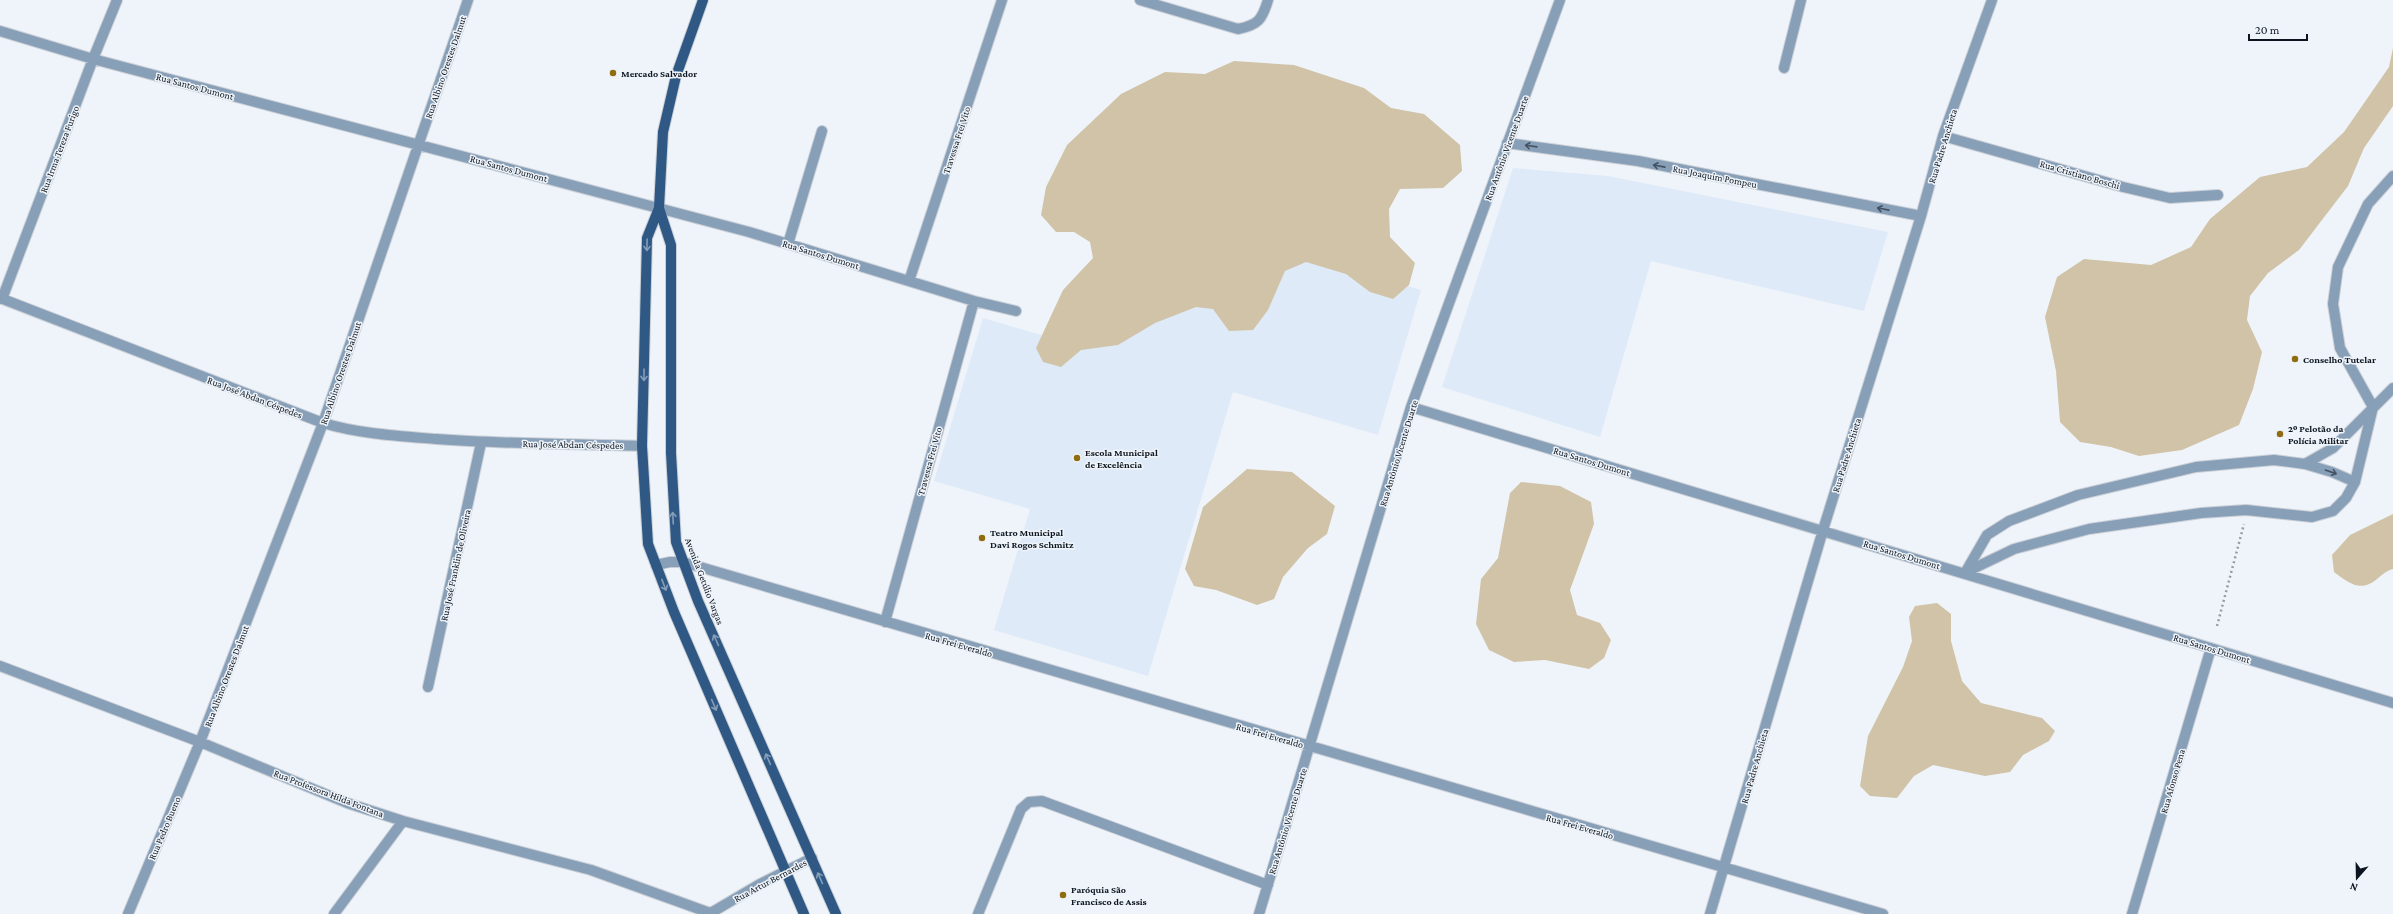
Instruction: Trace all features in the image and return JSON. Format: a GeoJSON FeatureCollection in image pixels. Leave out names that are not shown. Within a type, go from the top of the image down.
{"type":"FeatureCollection","features":[{"type":"Feature","properties":{"kind":"main road","name":"Avenida Getúlio Vargas"},"geometry":{"type":"LineString","coordinates":[[703,0],[676,76],[663,132],[659,208],[647,238],[642,446],[648,544],[804,914]]}},
{"type":"Feature","properties":{"kind":"main road","name":"Avenida Getúlio Vargas"},"geometry":{"type":"LineString","coordinates":[[659,208],[670,245],[674,523],[676,542],[683,562],[836,914]]}},
{"type":"Feature","properties":{"kind":"street","name":"Rua Irma Tereza Furigo"},"geometry":{"type":"LineString","coordinates":[[1,298],[117,0]]}},
{"type":"Feature","properties":{"kind":"street","name":"Rua Albino Orestes Dalmut"},"geometry":{"type":"LineString","coordinates":[[200,742],[323,423],[468,0]]}},
{"type":"Feature","properties":{"kind":"street","name":"Travessa Frei Vito"},"geometry":{"type":"LineString","coordinates":[[909,281],[1002,0]]}},
{"type":"Feature","properties":{"kind":"street"},"geometry":{"type":"LineString","coordinates":[[1140,0],[1238,29],[1254,25],[1264,12],[1268,0]]}},
{"type":"Feature","properties":{"kind":"street","name":"Rua Antônio Vicente Duarte"},"geometry":{"type":"LineString","coordinates":[[1259,914],[1411,407],[1560,0]]}},
{"type":"Feature","properties":{"kind":"street"},"geometry":{"type":"LineString","coordinates":[[1784,68],[1801,0]]}},
{"type":"Feature","properties":{"kind":"street","name":"Rua Padre Anchieta"},"geometry":{"type":"LineString","coordinates":[[1710,914],[1823,530],[1921,216],[1943,136],[1992,0]]}},
{"type":"Feature","properties":{"kind":"street","name":"Rua Santos Dumont"},"geometry":{"type":"LineString","coordinates":[[0,31],[93,59],[659,208],[788,244],[974,301],[1016,311]]}},
{"type":"Feature","properties":{"kind":"street"},"geometry":{"type":"LineString","coordinates":[[788,244],[822,131]]}},
{"type":"Feature","properties":{"kind":"street","name":"Rua Cristiano Boschi"},"geometry":{"type":"LineString","coordinates":[[1943,136],[2123,187],[2170,198],[2218,195]]}},
{"type":"Feature","properties":{"kind":"street","name":"Rua Joaquim Pompeu"},"geometry":{"type":"LineString","coordinates":[[1507,143],[1638,161],[1921,216]]}},
{"type":"Feature","properties":{"kind":"street"},"geometry":{"type":"LineString","coordinates":[[1964,573],[2014,549],[2089,529],[2201,513],[2246,510],[2312,517],[2333,511],[2346,498],[2355,482],[2373,407],[2340,348],[2333,304],[2338,267],[2368,204],[2393,176]]}},
{"type":"Feature","properties":{"kind":"street","name":"Rua José Abdan Céspedes"},"geometry":{"type":"LineString","coordinates":[[1,298],[323,423],[348,430],[381,435],[481,443],[642,446]]}},
{"type":"Feature","properties":{"kind":"street","name":"Travessa Frei Vito"},"geometry":{"type":"LineString","coordinates":[[885,622],[974,301]]}},
{"type":"Feature","properties":{"kind":"street"},"geometry":{"type":"LineString","coordinates":[[2305,464],[2333,448],[2393,388]]}},
{"type":"Feature","properties":{"kind":"street","name":"Rua Santos Dumont"},"geometry":{"type":"LineString","coordinates":[[1411,407],[2393,703]]}},
{"type":"Feature","properties":{"kind":"street","name":"Rua José Franklin de Oliveira"},"geometry":{"type":"LineString","coordinates":[[428,687],[481,443]]}},
{"type":"Feature","properties":{"kind":"street"},"geometry":{"type":"LineString","coordinates":[[1964,573],[1988,535],[2009,521],[2078,495],[2196,467],[2274,460],[2305,464],[2332,472],[2355,482]]}},
{"type":"Feature","properties":{"kind":"street","name":"Rua Frei Everaldo"},"geometry":{"type":"LineString","coordinates":[[656,565],[670,562],[683,562],[1883,914]]}},
{"type":"Feature","properties":{"kind":"street","name":"Rua Afonso Pena"},"geometry":{"type":"LineString","coordinates":[[2132,914],[2211,648]]}},
{"type":"Feature","properties":{"kind":"street","name":"Rua Professora Hilda Fontana"},"geometry":{"type":"LineString","coordinates":[[0,666],[200,742],[347,803],[404,821],[591,870],[709,913]]}},
{"type":"Feature","properties":{"kind":"street","name":"Rua Pedro Bueno"},"geometry":{"type":"LineString","coordinates":[[128,914],[200,742]]}},
{"type":"Feature","properties":{"kind":"street"},"geometry":{"type":"LineString","coordinates":[[978,914],[1021,809],[1029,802],[1042,801],[1268,885]]}},
{"type":"Feature","properties":{"kind":"street"},"geometry":{"type":"LineString","coordinates":[[334,914],[404,821]]}},
{"type":"Feature","properties":{"kind":"street","name":"Rua Artur Bernardes"},"geometry":{"type":"LineString","coordinates":[[709,913],[785,871],[812,858]]}},
{"type":"Feature","properties":{"kind":"path"},"geometry":{"type":"LineString","coordinates":[[2216,626],[2245,520]]}},
{"type":"Feature","properties":{"kind":"shaded area"},"geometry":{"type":"Polygon","coordinates":[[[2393,48],[2393,106],[2364,148],[2348,186],[2299,250],[2268,273],[2250,296],[2247,320],[2262,352],[2253,389],[2239,425],[2182,450],[2139,456],[2111,447],[2080,442],[2060,422],[2056,371],[2045,317],[2057,277],[2084,259],[2151,265],[2191,247],[2210,219],[2260,177],[2307,167],[2344,132],[2389,67],[2393,48]]]}},
{"type":"Feature","properties":{"kind":"shaded area"},"geometry":{"type":"Polygon","coordinates":[[[1234,61],[1294,65],[1364,88],[1391,108],[1424,114],[1460,145],[1462,171],[1443,188],[1400,189],[1389,209],[1390,237],[1415,263],[1409,285],[1393,299],[1370,292],[1346,274],[1306,262],[1285,271],[1268,310],[1253,330],[1229,331],[1213,309],[1196,307],[1155,323],[1118,345],[1081,350],[1061,367],[1043,362],[1036,348],[1063,290],[1093,258],[1090,242],[1074,232],[1056,232],[1041,215],[1046,187],[1067,145],[1121,94],[1165,72],[1205,74],[1234,61]]]}},
{"type":"Feature","properties":{"kind":"shaded area"},"geometry":{"type":"Polygon","coordinates":[[[1513,168],[1608,176],[1888,232],[1864,311],[1651,261],[1600,437],[1442,387],[1513,168]]]}},
{"type":"Feature","properties":{"kind":"shaded area","name":"Escola Municipal de Excelência"},"geometry":{"type":"Polygon","coordinates":[[[1280,248],[1421,290],[1378,435],[1233,392],[1148,676],[994,630],[1030,509],[934,481],[983,318],[1048,337],[1280,248]]]}},
{"type":"Feature","properties":{"kind":"shaded area"},"geometry":{"type":"Polygon","coordinates":[[[1247,469],[1292,472],[1335,506],[1327,534],[1308,548],[1283,577],[1274,599],[1257,605],[1216,590],[1194,586],[1185,569],[1203,507],[1247,469]]]}},
{"type":"Feature","properties":{"kind":"shaded area"},"geometry":{"type":"Polygon","coordinates":[[[1521,482],[1560,486],[1591,502],[1594,524],[1570,590],[1577,615],[1600,623],[1611,640],[1604,658],[1589,669],[1545,660],[1514,662],[1489,650],[1476,624],[1481,579],[1498,558],[1510,493],[1521,482]]]}},
{"type":"Feature","properties":{"kind":"shaded area"},"geometry":{"type":"Polygon","coordinates":[[[2393,514],[2393,569],[2386,572],[2371,583],[2360,586],[2350,583],[2334,572],[2332,555],[2350,535],[2393,514]]]}},
{"type":"Feature","properties":{"kind":"shaded area"},"geometry":{"type":"Polygon","coordinates":[[[1937,603],[1951,614],[1951,641],[1962,681],[1981,703],[2042,718],[2055,731],[2049,741],[2023,755],[2010,772],[1985,776],[1933,765],[1914,776],[1897,798],[1870,796],[1860,786],[1868,736],[1903,667],[1912,641],[1909,617],[1915,606],[1937,603]]]}},
{"type":"Feature","properties":{"kind":"place","name":"Mercado Salvador"},"geometry":{"type":"Point","coordinates":[613,73]}},
{"type":"Feature","properties":{"kind":"place","name":"Conselho Tutelar"},"geometry":{"type":"Point","coordinates":[2295,359]}},
{"type":"Feature","properties":{"kind":"place","name":"2º Pelotão da Polícia Militar"},"geometry":{"type":"Point","coordinates":[2280,434]}},
{"type":"Feature","properties":{"kind":"place","name":"Escola Municipal de Excelência"},"geometry":{"type":"Point","coordinates":[1077,458]}},
{"type":"Feature","properties":{"kind":"place","name":"Teatro Municipal Davi Rogos Schmitz"},"geometry":{"type":"Point","coordinates":[982,538]}},
{"type":"Feature","properties":{"kind":"place","name":"Paróquia São Francisco de Assis"},"geometry":{"type":"Point","coordinates":[1063,895]}}]}
